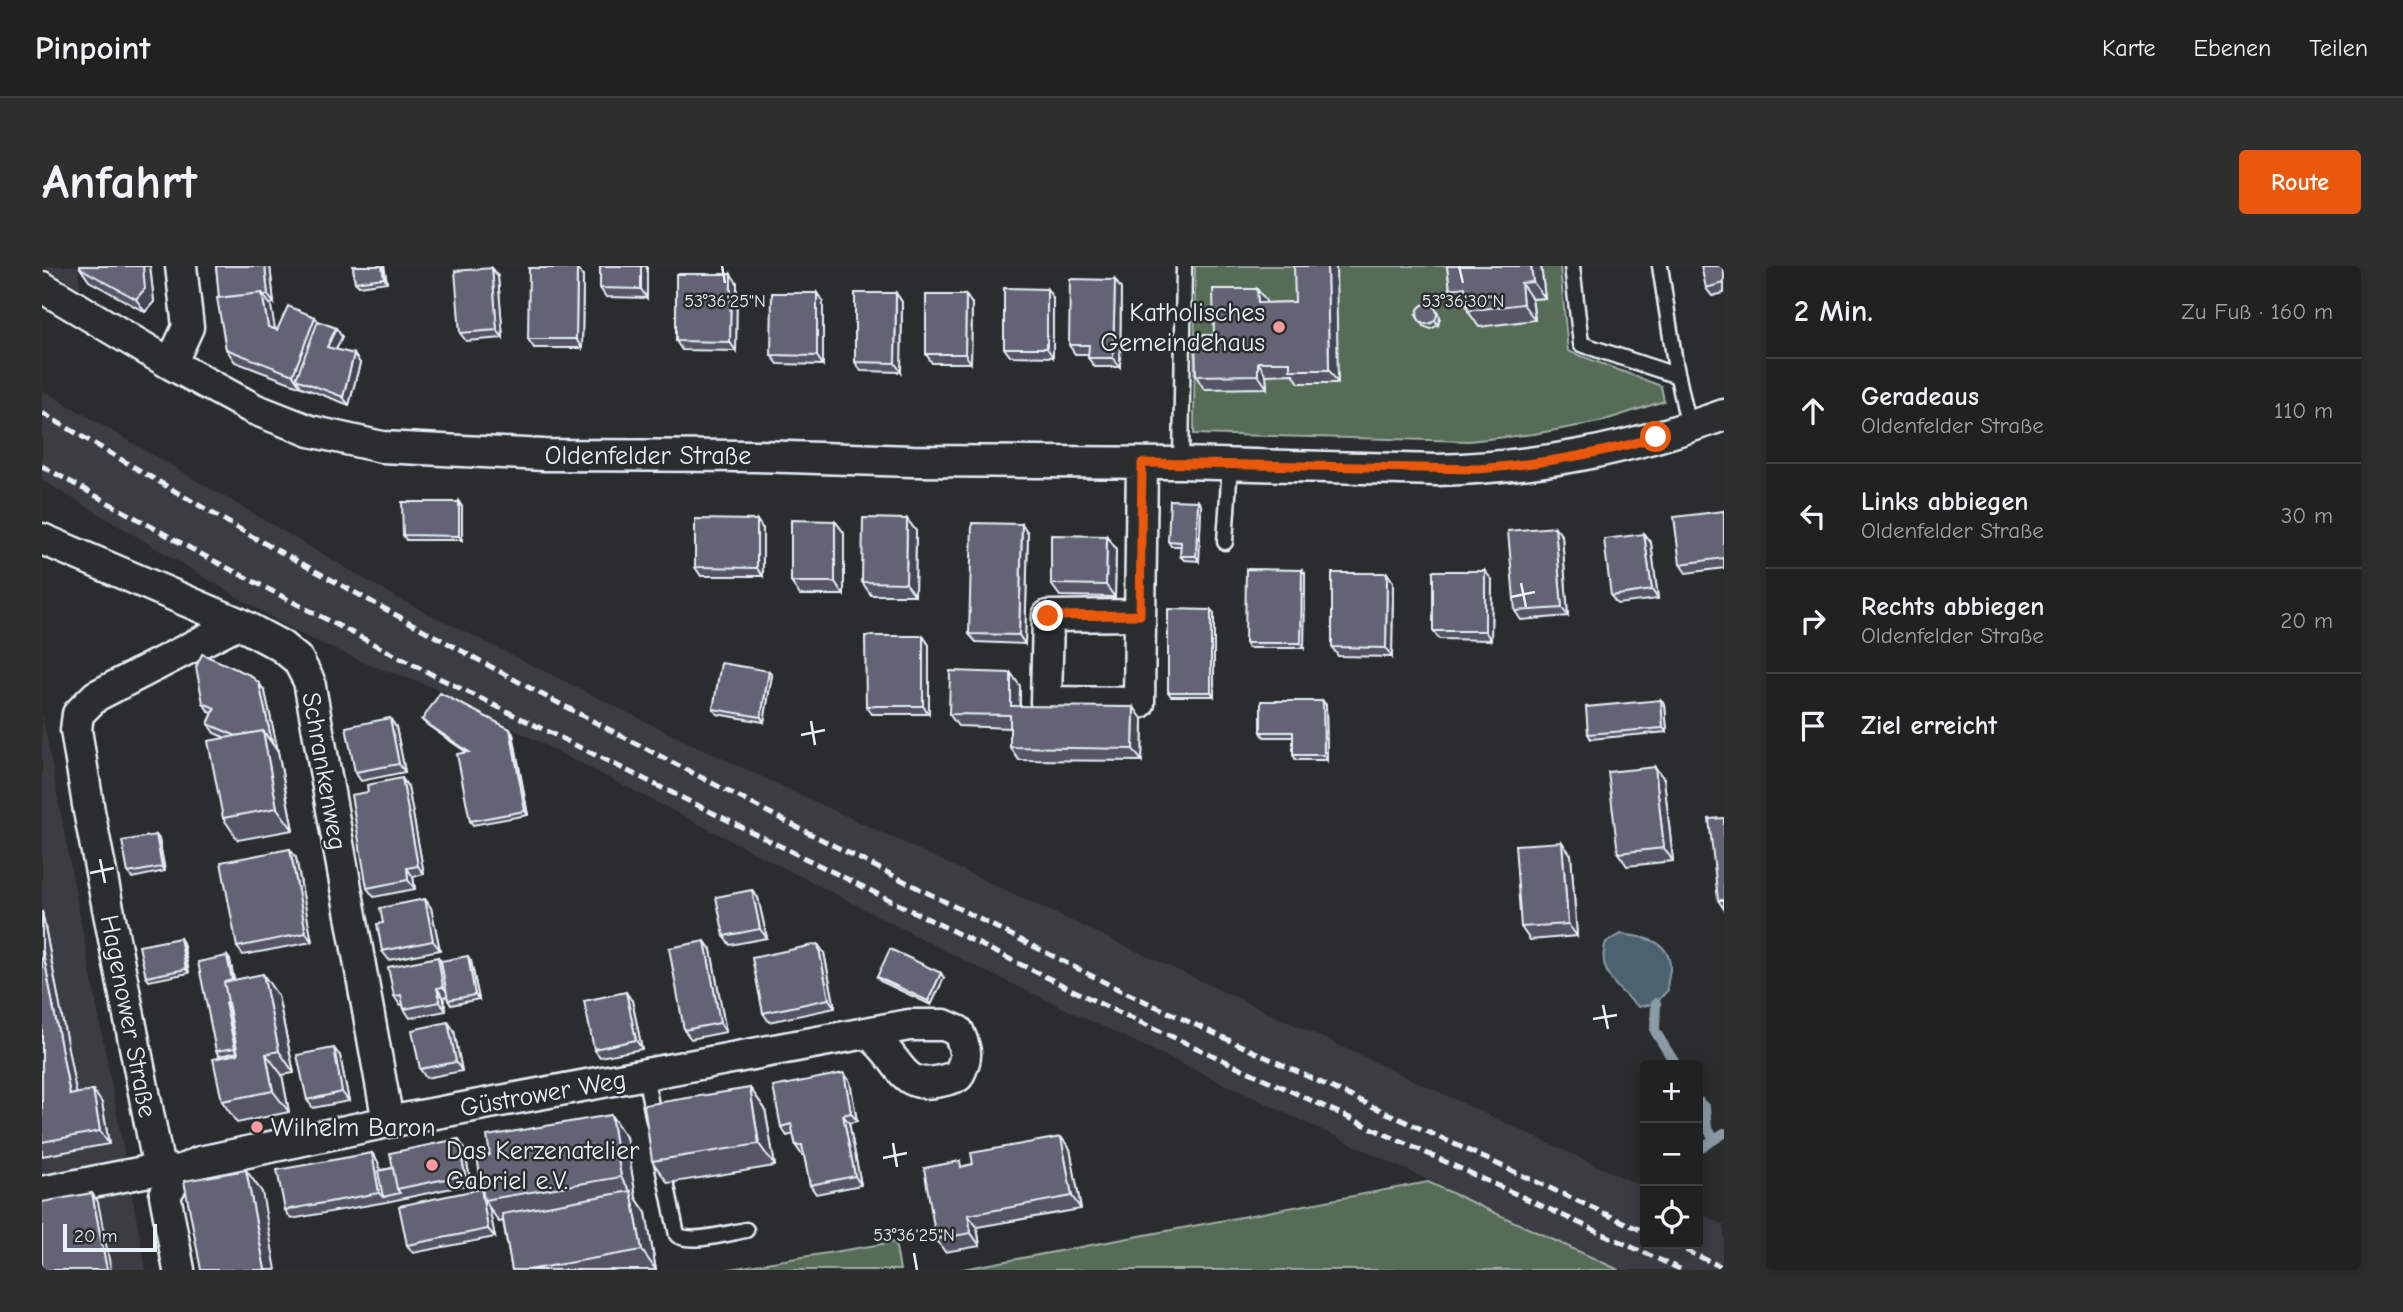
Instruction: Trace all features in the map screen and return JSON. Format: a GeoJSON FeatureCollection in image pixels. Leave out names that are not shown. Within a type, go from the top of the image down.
{"type":"FeatureCollection","features":[{"type":"Feature","properties":{"kind":"street"},"geometry":{"type":"LineString","coordinates":[[172,364],[188,327],[181,266]]}},
{"type":"Feature","properties":{"kind":"street","name":"Oldenfelder Straße"},"geometry":{"type":"LineString","coordinates":[[42,287],[254,409],[299,426],[382,447],[544,455],[1478,469],[1590,455],[1689,428],[1724,415]]}},
{"type":"Feature","properties":{"kind":"street"},"geometry":{"type":"LineString","coordinates":[[1140,615],[1142,463]]}},
{"type":"Feature","properties":{"kind":"street","name":"Schrankenweg"},"geometry":{"type":"LineString","coordinates":[[42,539],[238,623],[298,660],[309,681],[388,1122]]}},
{"type":"Feature","properties":{"kind":"street","name":"Hagenower Straße"},"geometry":{"type":"LineString","coordinates":[[169,1170],[89,811],[76,730],[78,714],[96,696],[238,623]]}},
{"type":"Feature","properties":{"kind":"street","name":"Güstrower Weg"},"geometry":{"type":"LineString","coordinates":[[42,1192],[169,1170],[388,1122],[868,1033]]}},
{"type":"Feature","properties":{"kind":"street"},"geometry":{"type":"LineString","coordinates":[[169,1170],[165,1195],[178,1270]]}},
{"type":"Feature","properties":{"kind":"lane"},"geometry":{"type":"LineString","coordinates":[[1181,463],[1184,266]]}},
{"type":"Feature","properties":{"kind":"lane"},"geometry":{"type":"LineString","coordinates":[[1572,266],[1581,344],[1678,376]]}},
{"type":"Feature","properties":{"kind":"lane"},"geometry":{"type":"LineString","coordinates":[[1660,266],[1689,428]]}},
{"type":"Feature","properties":{"kind":"lane"},"geometry":{"type":"LineString","coordinates":[[1225,542],[1230,464]]}},
{"type":"Feature","properties":{"kind":"lane"},"geometry":{"type":"LineString","coordinates":[[645,1074],[677,1235],[693,1238],[746,1230]]}},
{"type":"Feature","properties":{"kind":"shaded area"},"geometry":{"type":"Polygon","coordinates":[[[43,266],[78,266],[80,288],[43,266]]]}},
{"type":"Feature","properties":{"kind":"shaded area"},"geometry":{"type":"Polygon","coordinates":[[[42,390],[399,599],[687,742],[1640,1186],[1640,1249],[1703,1249],[1703,1214],[1724,1225],[1724,1270],[1619,1270],[985,971],[430,686],[370,665],[298,633],[42,480],[42,390]]]}},
{"type":"Feature","properties":{"kind":"shaded area"},"geometry":{"type":"Polygon","coordinates":[[[42,713],[146,1270],[42,1270],[42,713]]]}},
{"type":"Feature","properties":{"kind":"green space"},"geometry":{"type":"Polygon","coordinates":[[[1195,266],[1457,266],[1462,305],[1544,298],[1541,266],[1560,266],[1568,351],[1661,386],[1664,401],[1599,422],[1534,434],[1469,441],[1194,434],[1195,266]]]}},
{"type":"Feature","properties":{"kind":"green space"},"geometry":{"type":"Polygon","coordinates":[[[1428,1182],[1619,1270],[958,1270],[1428,1182]]]}},
{"type":"Feature","properties":{"kind":"green space"},"geometry":{"type":"Polygon","coordinates":[[[895,1242],[900,1270],[724,1270],[895,1242]]]}},
{"type":"Feature","properties":{"kind":"water"},"geometry":{"type":"Polygon","coordinates":[[[1621,934],[1654,941],[1669,958],[1668,990],[1656,1003],[1639,1007],[1611,979],[1604,962],[1606,942],[1621,934]]]}},
{"type":"Feature","properties":{"kind":"building"},"geometry":{"type":"Polygon","coordinates":[[[80,266],[143,266],[145,289],[136,299],[80,266]]]}},
{"type":"Feature","properties":{"kind":"building"},"geometry":{"type":"Polygon","coordinates":[[[216,266],[265,266],[268,295],[262,293],[219,298],[216,266]]]}},
{"type":"Feature","properties":{"kind":"building"},"geometry":{"type":"Polygon","coordinates":[[[353,266],[382,266],[384,278],[355,282],[353,266]]]}},
{"type":"Feature","properties":{"kind":"building"},"geometry":{"type":"Polygon","coordinates":[[[600,266],[641,266],[641,289],[600,288],[600,266]]]}},
{"type":"Feature","properties":{"kind":"building","name":"Katholisches Gemeindehaus"},"geometry":{"type":"Polygon","coordinates":[[[1294,266],[1327,266],[1329,370],[1290,370],[1290,362],[1258,362],[1258,375],[1196,376],[1195,335],[1214,335],[1213,289],[1257,289],[1258,303],[1295,302],[1294,266]]]}},
{"type":"Feature","properties":{"kind":"building"},"geometry":{"type":"Polygon","coordinates":[[[1447,266],[1531,266],[1533,282],[1521,283],[1523,304],[1468,311],[1465,287],[1450,289],[1447,266]]]}},
{"type":"Feature","properties":{"kind":"building"},"geometry":{"type":"Polygon","coordinates":[[[1701,266],[1724,266],[1724,283],[1706,288],[1701,266]]]}},
{"type":"Feature","properties":{"kind":"building"},"geometry":{"type":"Polygon","coordinates":[[[492,268],[497,330],[460,333],[455,271],[492,268]]]}},
{"type":"Feature","properties":{"kind":"building"},"geometry":{"type":"Polygon","coordinates":[[[529,268],[577,268],[576,339],[528,339],[529,268]]]}},
{"type":"Feature","properties":{"kind":"building"},"geometry":{"type":"Polygon","coordinates":[[[676,274],[731,274],[730,342],[676,341],[676,274]]]}},
{"type":"Feature","properties":{"kind":"building"},"geometry":{"type":"Polygon","coordinates":[[[1070,279],[1115,280],[1113,358],[1088,358],[1089,345],[1069,345],[1070,279]]]}},
{"type":"Feature","properties":{"kind":"building"},"geometry":{"type":"Polygon","coordinates":[[[1004,288],[1047,289],[1047,348],[1004,348],[1004,288]]]}},
{"type":"Feature","properties":{"kind":"building"},"geometry":{"type":"Polygon","coordinates":[[[262,293],[268,327],[277,330],[288,306],[315,317],[293,375],[226,349],[217,298],[262,293]]]}},
{"type":"Feature","properties":{"kind":"building"},"geometry":{"type":"Polygon","coordinates":[[[772,293],[817,293],[817,356],[771,355],[772,293]]]}},
{"type":"Feature","properties":{"kind":"building"},"geometry":{"type":"Polygon","coordinates":[[[855,293],[896,293],[895,363],[855,362],[855,293]]]}},
{"type":"Feature","properties":{"kind":"building"},"geometry":{"type":"Polygon","coordinates":[[[926,295],[966,295],[965,354],[926,354],[926,295]]]}},
{"type":"Feature","properties":{"kind":"building"},"geometry":{"type":"Polygon","coordinates":[[[1427,304],[1434,307],[1437,314],[1434,321],[1427,324],[1420,321],[1417,314],[1420,307],[1427,304]]]}},
{"type":"Feature","properties":{"kind":"building"},"geometry":{"type":"Polygon","coordinates":[[[318,321],[336,328],[327,347],[354,354],[343,397],[296,379],[318,321]]]}},
{"type":"Feature","properties":{"kind":"building"},"geometry":{"type":"Polygon","coordinates":[[[1170,500],[1198,501],[1196,556],[1180,556],[1181,542],[1168,541],[1170,500]]]}},
{"type":"Feature","properties":{"kind":"building"},"geometry":{"type":"Polygon","coordinates":[[[402,502],[459,502],[459,536],[403,535],[402,502]]]}},
{"type":"Feature","properties":{"kind":"building"},"geometry":{"type":"Polygon","coordinates":[[[1724,511],[1724,558],[1680,564],[1674,517],[1724,511]]]}},
{"type":"Feature","properties":{"kind":"building"},"geometry":{"type":"Polygon","coordinates":[[[863,518],[907,519],[906,583],[862,582],[863,518]]]}},
{"type":"Feature","properties":{"kind":"building"},"geometry":{"type":"Polygon","coordinates":[[[695,519],[757,520],[757,568],[695,567],[695,519]]]}},
{"type":"Feature","properties":{"kind":"building"},"geometry":{"type":"Polygon","coordinates":[[[791,520],[835,521],[835,582],[791,582],[791,520]]]}},
{"type":"Feature","properties":{"kind":"building"},"geometry":{"type":"Polygon","coordinates":[[[972,523],[1022,524],[1019,635],[969,634],[972,523]]]}},
{"type":"Feature","properties":{"kind":"building"},"geometry":{"type":"Polygon","coordinates":[[[1555,527],[1562,608],[1515,611],[1508,531],[1555,527]]]}},
{"type":"Feature","properties":{"kind":"building"},"geometry":{"type":"Polygon","coordinates":[[[1644,534],[1652,590],[1611,596],[1604,539],[1644,534]]]}},
{"type":"Feature","properties":{"kind":"building"},"geometry":{"type":"Polygon","coordinates":[[[1051,535],[1107,536],[1106,585],[1051,584],[1051,535]]]}},
{"type":"Feature","properties":{"kind":"building"},"geometry":{"type":"Polygon","coordinates":[[[1246,569],[1302,570],[1301,643],[1245,643],[1246,569]]]}},
{"type":"Feature","properties":{"kind":"building"},"geometry":{"type":"Polygon","coordinates":[[[1433,571],[1485,571],[1485,631],[1433,631],[1433,571]]]}},
{"type":"Feature","properties":{"kind":"building"},"geometry":{"type":"Polygon","coordinates":[[[1332,573],[1387,573],[1386,648],[1332,647],[1332,573]]]}},
{"type":"Feature","properties":{"kind":"building"},"geometry":{"type":"Polygon","coordinates":[[[1168,609],[1211,610],[1211,692],[1168,692],[1168,609]]]}},
{"type":"Feature","properties":{"kind":"building"},"geometry":{"type":"Polygon","coordinates":[[[865,636],[923,636],[923,706],[866,706],[865,636]]]}},
{"type":"Feature","properties":{"kind":"building"},"geometry":{"type":"Polygon","coordinates":[[[202,654],[250,675],[259,683],[272,742],[263,731],[234,736],[208,724],[215,708],[203,703],[196,667],[202,654]]]}},
{"type":"Feature","properties":{"kind":"building"},"geometry":{"type":"Polygon","coordinates":[[[721,663],[769,671],[761,717],[713,709],[721,663]]]}},
{"type":"Feature","properties":{"kind":"building"},"geometry":{"type":"Polygon","coordinates":[[[950,671],[1011,673],[1011,706],[1134,707],[1133,749],[1010,747],[1010,715],[949,714],[950,671]]]}},
{"type":"Feature","properties":{"kind":"building"},"geometry":{"type":"Polygon","coordinates":[[[440,693],[510,729],[525,811],[470,821],[457,754],[469,752],[422,720],[440,693]]]}},
{"type":"Feature","properties":{"kind":"building"},"geometry":{"type":"Polygon","coordinates":[[[1661,700],[1663,728],[1588,734],[1586,707],[1661,700]]]}},
{"type":"Feature","properties":{"kind":"building"},"geometry":{"type":"Polygon","coordinates":[[[1261,701],[1323,701],[1324,755],[1293,755],[1293,732],[1261,732],[1261,701]]]}},
{"type":"Feature","properties":{"kind":"building"},"geometry":{"type":"Polygon","coordinates":[[[390,718],[399,764],[355,772],[346,727],[390,718]]]}},
{"type":"Feature","properties":{"kind":"building"},"geometry":{"type":"Polygon","coordinates":[[[263,731],[277,808],[223,818],[208,741],[263,731]]]}},
{"type":"Feature","properties":{"kind":"building"},"geometry":{"type":"Polygon","coordinates":[[[1655,767],[1664,848],[1618,853],[1608,772],[1655,767]]]}},
{"type":"Feature","properties":{"kind":"building"},"geometry":{"type":"Polygon","coordinates":[[[402,778],[418,866],[407,868],[408,880],[367,888],[351,795],[368,792],[367,785],[402,778]]]}},
{"type":"Feature","properties":{"kind":"building"},"geometry":{"type":"Polygon","coordinates":[[[1724,818],[1724,900],[1718,900],[1709,819],[1724,818]]]}},
{"type":"Feature","properties":{"kind":"building"},"geometry":{"type":"Polygon","coordinates":[[[156,835],[162,867],[128,873],[122,841],[156,835]]]}},
{"type":"Feature","properties":{"kind":"building"},"geometry":{"type":"Polygon","coordinates":[[[1562,842],[1568,924],[1521,927],[1515,845],[1562,842]]]}},
{"type":"Feature","properties":{"kind":"building"},"geometry":{"type":"Polygon","coordinates":[[[290,849],[306,933],[237,947],[221,862],[290,849]]]}},
{"type":"Feature","properties":{"kind":"building"},"geometry":{"type":"Polygon","coordinates":[[[752,890],[760,929],[724,936],[716,897],[752,890]]]}},
{"type":"Feature","properties":{"kind":"building"},"geometry":{"type":"Polygon","coordinates":[[[425,899],[433,941],[382,951],[377,924],[383,923],[380,908],[425,899]]]}},
{"type":"Feature","properties":{"kind":"building"},"geometry":{"type":"Polygon","coordinates":[[[180,938],[186,969],[146,977],[139,946],[180,938]]]}},
{"type":"Feature","properties":{"kind":"building"},"geometry":{"type":"Polygon","coordinates":[[[705,941],[720,1023],[684,1030],[669,948],[705,941]]]}},
{"type":"Feature","properties":{"kind":"building"},"geometry":{"type":"Polygon","coordinates":[[[818,944],[829,999],[763,1013],[752,958],[818,944]]]}},
{"type":"Feature","properties":{"kind":"building"},"geometry":{"type":"Polygon","coordinates":[[[42,947],[70,1095],[93,1090],[100,1131],[42,1142],[42,947]]]}},
{"type":"Feature","properties":{"kind":"building"},"geometry":{"type":"Polygon","coordinates":[[[890,949],[941,973],[928,1001],[877,977],[890,949]]]}},
{"type":"Feature","properties":{"kind":"building"},"geometry":{"type":"Polygon","coordinates":[[[227,956],[232,980],[224,982],[228,1002],[225,1003],[235,1048],[216,1051],[198,962],[227,956]]]}},
{"type":"Feature","properties":{"kind":"building"},"geometry":{"type":"Polygon","coordinates":[[[468,956],[475,995],[448,1000],[441,961],[468,956]]]}},
{"type":"Feature","properties":{"kind":"building"},"geometry":{"type":"Polygon","coordinates":[[[438,957],[443,987],[437,988],[440,1002],[404,1009],[401,995],[394,996],[388,967],[438,957]]]}},
{"type":"Feature","properties":{"kind":"building"},"geometry":{"type":"Polygon","coordinates":[[[263,974],[279,1051],[266,1054],[273,1091],[222,1101],[213,1059],[238,1054],[224,982],[263,974]]]}},
{"type":"Feature","properties":{"kind":"building"},"geometry":{"type":"Polygon","coordinates":[[[626,992],[636,1040],[594,1049],[584,1001],[626,992]]]}},
{"type":"Feature","properties":{"kind":"building"},"geometry":{"type":"Polygon","coordinates":[[[448,1022],[456,1062],[420,1069],[412,1030],[448,1022]]]}},
{"type":"Feature","properties":{"kind":"building"},"geometry":{"type":"Polygon","coordinates":[[[334,1048],[342,1092],[307,1100],[297,1055],[334,1048]]]}},
{"type":"Feature","properties":{"kind":"building"},"geometry":{"type":"Polygon","coordinates":[[[844,1073],[851,1113],[843,1115],[855,1176],[810,1185],[802,1145],[796,1146],[791,1124],[781,1127],[773,1087],[844,1073]]]}},
{"type":"Feature","properties":{"kind":"building"},"geometry":{"type":"Polygon","coordinates":[[[750,1088],[759,1144],[652,1161],[644,1105],[750,1088]]]}},
{"type":"Feature","properties":{"kind":"building"},"geometry":{"type":"Polygon","coordinates":[[[611,1115],[621,1177],[484,1200],[477,1157],[490,1155],[487,1136],[611,1115]]]}},
{"type":"Feature","properties":{"kind":"building"},"geometry":{"type":"Polygon","coordinates":[[[1061,1137],[1072,1196],[968,1215],[971,1233],[936,1239],[924,1168],[960,1161],[961,1167],[973,1164],[971,1153],[1061,1137]]]}},
{"type":"Feature","properties":{"kind":"building"},"geometry":{"type":"Polygon","coordinates":[[[458,1139],[465,1175],[397,1189],[390,1153],[458,1139]]]}},
{"type":"Feature","properties":{"kind":"building"},"geometry":{"type":"Polygon","coordinates":[[[372,1153],[379,1193],[285,1210],[277,1170],[372,1153]]]}},
{"type":"Feature","properties":{"kind":"building"},"geometry":{"type":"Polygon","coordinates":[[[393,1168],[400,1193],[383,1197],[378,1171],[393,1168]]]}},
{"type":"Feature","properties":{"kind":"building"},"geometry":{"type":"Polygon","coordinates":[[[246,1170],[265,1270],[201,1270],[184,1181],[246,1170]]]}},
{"type":"Feature","properties":{"kind":"building"},"geometry":{"type":"Polygon","coordinates":[[[481,1189],[488,1229],[407,1245],[399,1206],[481,1189]]]}},
{"type":"Feature","properties":{"kind":"building"},"geometry":{"type":"Polygon","coordinates":[[[631,1191],[642,1250],[528,1270],[512,1270],[502,1214],[631,1191]]]}},
{"type":"Feature","properties":{"kind":"building"},"geometry":{"type":"Polygon","coordinates":[[[92,1193],[107,1270],[42,1270],[42,1202],[92,1193]]]}},
{"type":"Feature","properties":{"kind":"waterway"},"geometry":{"type":"LineString","coordinates":[[1656,1003],[1655,1031],[1673,1060]]}},
{"type":"Feature","properties":{"kind":"waterway"},"geometry":{"type":"LineString","coordinates":[[1703,1106],[1707,1128],[1715,1139]]}},
{"type":"Feature","properties":{"kind":"waterway"},"geometry":{"type":"LineString","coordinates":[[1703,1147],[1724,1133]]}},
{"type":"Feature","properties":{"kind":"railway"},"geometry":{"type":"LineString","coordinates":[[42,413],[253,537],[541,694],[787,822],[1118,989],[1640,1230]]}},
{"type":"Feature","properties":{"kind":"railway"},"geometry":{"type":"LineString","coordinates":[[42,466],[199,553],[435,676],[1105,1006],[1682,1270]]}},
{"type":"Feature","properties":{"kind":"railway"},"geometry":{"type":"LineString","coordinates":[[1683,1249],[1724,1268]]}},
{"type":"Feature","properties":{"kind":"place","name":"Katholisches Gemeindehaus"},"geometry":{"type":"Point","coordinates":[1279,327]}},
{"type":"Feature","properties":{"kind":"place","name":"Wilhelm Baron"},"geometry":{"type":"Point","coordinates":[257,1127]}},
{"type":"Feature","properties":{"kind":"place","name":"Das Kerzenatelier Gabriel e.V."},"geometry":{"type":"Point","coordinates":[432,1165]}},
{"type":"Feature","properties":{"kind":"route"},"geometry":{"type":"LineString","coordinates":[[1048,616],[1140,615],[1142,463],[1478,469],[1590,455],[1656,437]]}}]}
